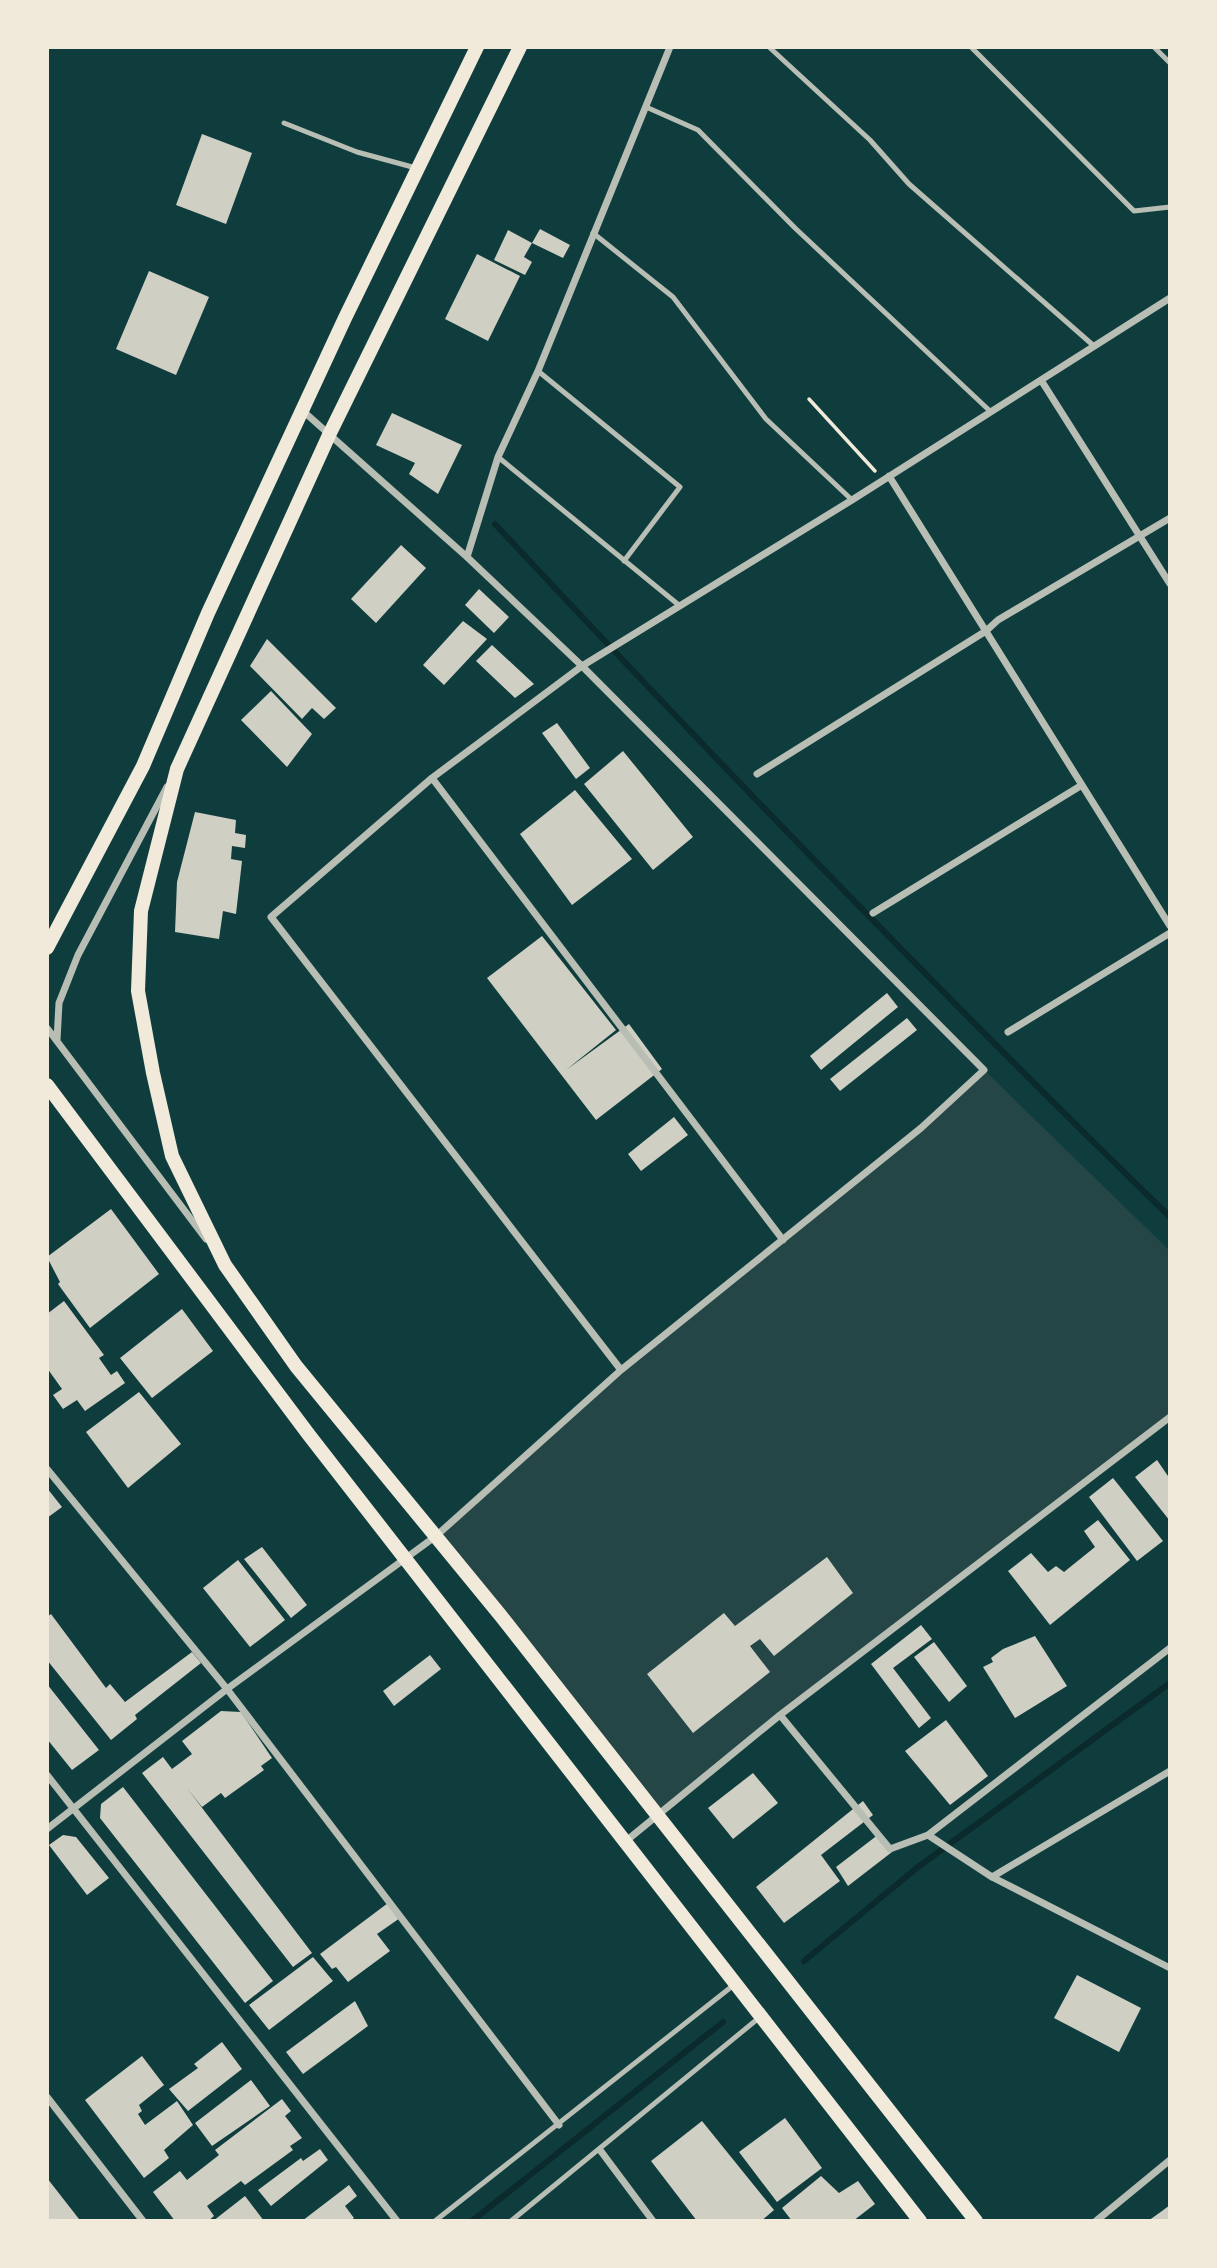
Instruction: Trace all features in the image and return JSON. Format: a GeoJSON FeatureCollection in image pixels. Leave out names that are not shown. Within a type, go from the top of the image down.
{"type":"FeatureCollection","features":[{"type":"Feature","properties":{"kind":"main road"},"geometry":{"type":"LineString","coordinates":[[47,948],[143,766],[208,613],[477,47]]}},
{"type":"Feature","properties":{"kind":"main road"},"geometry":{"type":"LineString","coordinates":[[520,47],[330,433],[177,769],[142,911],[138,991],[172,1156],[225,1265],[296,1366],[436,1536],[976,2221]]}},
{"type":"Feature","properties":{"kind":"main road"},"geometry":{"type":"LineString","coordinates":[[47,1085],[309,1435],[406,1556],[920,2221]]}},
{"type":"Feature","properties":{"kind":"street"},"geometry":{"type":"LineString","coordinates":[[467,557],[498,457],[538,371],[670,47]]}},
{"type":"Feature","properties":{"kind":"street"},"geometry":{"type":"LineString","coordinates":[[621,1370],[271,917],[432,778],[582,666],[852,500],[1170,298]]}},
{"type":"Feature","properties":{"kind":"street"},"geometry":{"type":"LineString","coordinates":[[1041,380],[1170,583]]}},
{"type":"Feature","properties":{"kind":"street"},"geometry":{"type":"LineString","coordinates":[[47,1829],[227,1689],[436,1536],[621,1370],[921,1128],[984,1070],[582,666],[467,557],[303,411]]}},
{"type":"Feature","properties":{"kind":"street"},"geometry":{"type":"LineString","coordinates":[[887,478],[1170,926]]}},
{"type":"Feature","properties":{"kind":"street"},"geometry":{"type":"LineString","coordinates":[[757,774],[986,631],[998,620],[1170,519]]}},
{"type":"Feature","properties":{"kind":"street"},"geometry":{"type":"LineString","coordinates":[[57,1040],[59,1003],[78,955],[177,769]]}},
{"type":"Feature","properties":{"kind":"street"},"geometry":{"type":"LineString","coordinates":[[432,778],[783,1240]]}},
{"type":"Feature","properties":{"kind":"street"},"geometry":{"type":"LineString","coordinates":[[873,913],[1082,785]]}},
{"type":"Feature","properties":{"kind":"street"},"geometry":{"type":"LineString","coordinates":[[1008,1032],[1170,933]]}},
{"type":"Feature","properties":{"kind":"street"},"geometry":{"type":"LineString","coordinates":[[47,1028],[225,1265]]}},
{"type":"Feature","properties":{"kind":"street"},"geometry":{"type":"LineString","coordinates":[[625,1842],[659,1817],[780,1715],[1170,1417]]}},
{"type":"Feature","properties":{"kind":"street"},"geometry":{"type":"LineString","coordinates":[[47,1469],[227,1689],[559,2125]]}},
{"type":"Feature","properties":{"kind":"street"},"geometry":{"type":"LineString","coordinates":[[780,1715],[890,1849],[931,1837],[1170,1648]]}},
{"type":"Feature","properties":{"kind":"street"},"geometry":{"type":"LineString","coordinates":[[992,1877],[1170,1771]]}},
{"type":"Feature","properties":{"kind":"street"},"geometry":{"type":"LineString","coordinates":[[47,1775],[397,2221]]}},
{"type":"Feature","properties":{"kind":"street"},"geometry":{"type":"LineString","coordinates":[[931,1837],[992,1877],[1170,1968]]}},
{"type":"Feature","properties":{"kind":"street"},"geometry":{"type":"LineString","coordinates":[[47,2097],[143,2221]]}},
{"type":"Feature","properties":{"kind":"street"},"geometry":{"type":"LineString","coordinates":[[600,2150],[653,2221]]}},
{"type":"Feature","properties":{"kind":"street"},"geometry":{"type":"LineString","coordinates":[[1096,2221],[1170,2160]]}},
{"type":"Feature","properties":{"kind":"lane"},"geometry":{"type":"LineString","coordinates":[[769,47],[870,140],[909,184],[1094,346]]}},
{"type":"Feature","properties":{"kind":"lane"},"geometry":{"type":"LineString","coordinates":[[971,47],[1134,211],[1170,207]]}},
{"type":"Feature","properties":{"kind":"lane"},"geometry":{"type":"LineString","coordinates":[[1154,47],[1170,63]]}},
{"type":"Feature","properties":{"kind":"lane"},"geometry":{"type":"LineString","coordinates":[[646,107],[698,130],[795,228],[990,412]]}},
{"type":"Feature","properties":{"kind":"lane"},"geometry":{"type":"LineString","coordinates":[[284,123],[357,152],[418,169]]}},
{"type":"Feature","properties":{"kind":"lane"},"geometry":{"type":"LineString","coordinates":[[593,233],[673,297],[766,419],[852,500]]}},
{"type":"Feature","properties":{"kind":"lane"},"geometry":{"type":"LineString","coordinates":[[538,371],[680,487],[625,561]]}},
{"type":"Feature","properties":{"kind":"lane"},"geometry":{"type":"LineString","coordinates":[[498,457],[681,607]]}},
{"type":"Feature","properties":{"kind":"lane"},"geometry":{"type":"LineString","coordinates":[[435,2221],[736,1984]]}},
{"type":"Feature","properties":{"kind":"lane"},"geometry":{"type":"LineString","coordinates":[[511,2221],[761,2016]]}},
{"type":"Feature","properties":{"kind":"path"},"geometry":{"type":"LineString","coordinates":[[809,399],[840,436],[887,478]]}},
{"type":"Feature","properties":{"kind":"shaded area"},"geometry":{"type":"Polygon","coordinates":[[[984,1070],[1170,1251],[1170,1417],[780,1715],[659,1817],[436,1536],[621,1370],[783,1240],[984,1070]]]}},
{"type":"Feature","properties":{"kind":"building"},"geometry":{"type":"Polygon","coordinates":[[[202,134],[252,153],[226,224],[176,205],[202,134]]]}},
{"type":"Feature","properties":{"kind":"building"},"geometry":{"type":"Polygon","coordinates":[[[540,229],[570,245],[563,258],[532,243],[540,229]]]}},
{"type":"Feature","properties":{"kind":"building"},"geometry":{"type":"Polygon","coordinates":[[[508,230],[532,243],[524,257],[532,262],[525,275],[494,260],[508,230]]]}},
{"type":"Feature","properties":{"kind":"building"},"geometry":{"type":"Polygon","coordinates":[[[477,254],[520,276],[488,341],[445,319],[477,254]]]}},
{"type":"Feature","properties":{"kind":"building"},"geometry":{"type":"Polygon","coordinates":[[[149,271],[209,297],[176,375],[116,349],[149,271]]]}},
{"type":"Feature","properties":{"kind":"building"},"geometry":{"type":"Polygon","coordinates":[[[392,413],[462,445],[438,494],[409,474],[415,463],[376,445],[392,413]]]}},
{"type":"Feature","properties":{"kind":"building"},"geometry":{"type":"Polygon","coordinates":[[[401,545],[426,568],[376,623],[351,599],[401,545]]]}},
{"type":"Feature","properties":{"kind":"building"},"geometry":{"type":"Polygon","coordinates":[[[479,589],[509,617],[494,633],[465,605],[479,589]]]}},
{"type":"Feature","properties":{"kind":"building"},"geometry":{"type":"Polygon","coordinates":[[[463,621],[487,639],[444,685],[423,665],[463,621]]]}},
{"type":"Feature","properties":{"kind":"building"},"geometry":{"type":"Polygon","coordinates":[[[267,639],[336,708],[324,719],[312,708],[302,719],[250,666],[267,639]]]}},
{"type":"Feature","properties":{"kind":"building"},"geometry":{"type":"Polygon","coordinates":[[[492,645],[534,684],[515,698],[476,661],[492,645]]]}},
{"type":"Feature","properties":{"kind":"building"},"geometry":{"type":"Polygon","coordinates":[[[271,691],[312,734],[287,767],[241,720],[271,691]]]}},
{"type":"Feature","properties":{"kind":"building"},"geometry":{"type":"Polygon","coordinates":[[[557,723],[590,768],[576,779],[542,733],[557,723]]]}},
{"type":"Feature","properties":{"kind":"building"},"geometry":{"type":"Polygon","coordinates":[[[623,751],[693,837],[653,870],[584,784],[623,751]]]}},
{"type":"Feature","properties":{"kind":"building"},"geometry":{"type":"Polygon","coordinates":[[[575,790],[632,859],[572,905],[520,834],[575,790]]]}},
{"type":"Feature","properties":{"kind":"building"},"geometry":{"type":"Polygon","coordinates":[[[195,812],[236,820],[235,833],[246,835],[245,848],[232,846],[231,859],[242,861],[236,914],[223,911],[219,939],[175,932],[177,882],[195,812]]]}},
{"type":"Feature","properties":{"kind":"building"},"geometry":{"type":"Polygon","coordinates":[[[542,936],[616,1030],[566,1070],[629,1024],[662,1069],[596,1120],[487,978],[542,936]]]}},
{"type":"Feature","properties":{"kind":"building"},"geometry":{"type":"Polygon","coordinates":[[[887,993],[898,1007],[821,1070],[810,1056],[887,993]]]}},
{"type":"Feature","properties":{"kind":"building"},"geometry":{"type":"Polygon","coordinates":[[[907,1018],[917,1030],[840,1091],[830,1079],[907,1018]]]}},
{"type":"Feature","properties":{"kind":"building"},"geometry":{"type":"Polygon","coordinates":[[[674,1117],[688,1135],[641,1171],[628,1154],[674,1117]]]}},
{"type":"Feature","properties":{"kind":"building"},"geometry":{"type":"Polygon","coordinates":[[[111,1209],[159,1274],[90,1328],[58,1284],[60,1282],[47,1257],[111,1209]]]}},
{"type":"Feature","properties":{"kind":"building"},"geometry":{"type":"Polygon","coordinates":[[[64,1301],[104,1355],[99,1358],[111,1375],[117,1371],[125,1383],[85,1411],[77,1400],[63,1409],[53,1395],[62,1389],[47,1368],[47,1314],[64,1301]]]}},
{"type":"Feature","properties":{"kind":"building"},"geometry":{"type":"Polygon","coordinates":[[[182,1309],[213,1351],[152,1398],[120,1358],[182,1309]]]}},
{"type":"Feature","properties":{"kind":"building"},"geometry":{"type":"Polygon","coordinates":[[[139,1392],[181,1444],[128,1488],[86,1432],[139,1392]]]}},
{"type":"Feature","properties":{"kind":"building"},"geometry":{"type":"Polygon","coordinates":[[[1157,1460],[1170,1479],[1170,1521],[1135,1477],[1157,1460]]]}},
{"type":"Feature","properties":{"kind":"building"},"geometry":{"type":"Polygon","coordinates":[[[1113,1478],[1163,1541],[1137,1561],[1089,1497],[1113,1478]]]}},
{"type":"Feature","properties":{"kind":"building"},"geometry":{"type":"Polygon","coordinates":[[[47,1488],[62,1507],[47,1518],[47,1488]]]}},
{"type":"Feature","properties":{"kind":"building"},"geometry":{"type":"Polygon","coordinates":[[[1098,1520],[1130,1560],[1050,1625],[1008,1571],[1031,1553],[1048,1572],[1056,1566],[1064,1572],[1095,1547],[1084,1531],[1098,1520]]]}},
{"type":"Feature","properties":{"kind":"building"},"geometry":{"type":"Polygon","coordinates":[[[262,1547],[307,1605],[291,1618],[244,1559],[262,1547]]]}},
{"type":"Feature","properties":{"kind":"building"},"geometry":{"type":"Polygon","coordinates":[[[827,1557],[853,1593],[774,1656],[760,1639],[750,1646],[770,1672],[693,1733],[647,1674],[724,1613],[735,1626],[827,1557]]]}},
{"type":"Feature","properties":{"kind":"building"},"geometry":{"type":"Polygon","coordinates":[[[238,1560],[285,1620],[250,1647],[203,1588],[238,1560]]]}},
{"type":"Feature","properties":{"kind":"building"},"geometry":{"type":"Polygon","coordinates":[[[51,1614],[106,1688],[110,1684],[125,1702],[192,1652],[201,1663],[135,1715],[137,1719],[111,1740],[47,1660],[47,1617],[51,1614]]]}},
{"type":"Feature","properties":{"kind":"building"},"geometry":{"type":"Polygon","coordinates":[[[921,1625],[932,1639],[893,1668],[931,1718],[919,1728],[871,1664],[921,1625]]]}},
{"type":"Feature","properties":{"kind":"building"},"geometry":{"type":"Polygon","coordinates":[[[1035,1636],[1067,1686],[1015,1718],[983,1667],[993,1662],[991,1658],[1003,1649],[1035,1636]]]}},
{"type":"Feature","properties":{"kind":"building"},"geometry":{"type":"Polygon","coordinates":[[[934,1642],[967,1686],[949,1702],[914,1657],[934,1642]]]}},
{"type":"Feature","properties":{"kind":"building"},"geometry":{"type":"Polygon","coordinates":[[[430,1655],[441,1669],[394,1706],[383,1691],[430,1655]]]}},
{"type":"Feature","properties":{"kind":"building"},"geometry":{"type":"Polygon","coordinates":[[[47,1684],[99,1750],[72,1770],[47,1739],[47,1684]]]}},
{"type":"Feature","properties":{"kind":"building"},"geometry":{"type":"Polygon","coordinates":[[[221,1711],[241,1712],[272,1758],[261,1766],[264,1770],[225,1798],[221,1793],[202,1807],[187,1788],[312,1953],[293,1967],[142,1773],[163,1757],[172,1769],[192,1754],[182,1741],[221,1711]]]}},
{"type":"Feature","properties":{"kind":"building"},"geometry":{"type":"Polygon","coordinates":[[[946,1720],[988,1776],[950,1805],[905,1751],[946,1720]]]}},
{"type":"Feature","properties":{"kind":"building"},"geometry":{"type":"Polygon","coordinates":[[[753,1773],[778,1803],[733,1839],[708,1808],[753,1773]]]}},
{"type":"Feature","properties":{"kind":"building"},"geometry":{"type":"Polygon","coordinates":[[[123,1787],[273,1981],[245,2003],[100,1818],[101,1804],[123,1787]]]}},
{"type":"Feature","properties":{"kind":"building"},"geometry":{"type":"Polygon","coordinates":[[[863,1801],[873,1815],[821,1855],[840,1881],[784,1923],[756,1887],[863,1801]]]}},
{"type":"Feature","properties":{"kind":"building"},"geometry":{"type":"Polygon","coordinates":[[[879,1834],[892,1852],[848,1886],[836,1867],[879,1834]]]}},
{"type":"Feature","properties":{"kind":"building"},"geometry":{"type":"Polygon","coordinates":[[[63,1835],[76,1837],[109,1878],[87,1895],[49,1845],[63,1835]]]}},
{"type":"Feature","properties":{"kind":"building"},"geometry":{"type":"Polygon","coordinates":[[[388,1903],[400,1918],[377,1934],[390,1951],[348,1982],[336,1967],[332,1969],[320,1954],[388,1903]]]}},
{"type":"Feature","properties":{"kind":"building"},"geometry":{"type":"Polygon","coordinates":[[[313,1957],[333,1981],[269,2030],[249,2005],[313,1957]]]}},
{"type":"Feature","properties":{"kind":"building"},"geometry":{"type":"Polygon","coordinates":[[[1077,1975],[1141,2008],[1119,2052],[1054,2018],[1077,1975]]]}},
{"type":"Feature","properties":{"kind":"building"},"geometry":{"type":"Polygon","coordinates":[[[355,2001],[368,2026],[303,2074],[286,2052],[355,2001]]]}},
{"type":"Feature","properties":{"kind":"building"},"geometry":{"type":"Polygon","coordinates":[[[222,2042],[242,2069],[188,2111],[169,2089],[198,2068],[194,2064],[222,2042]]]}},
{"type":"Feature","properties":{"kind":"building"},"geometry":{"type":"Polygon","coordinates":[[[142,2056],[164,2085],[139,2105],[142,2111],[138,2114],[145,2125],[177,2101],[193,2125],[164,2150],[169,2158],[144,2178],[85,2100],[142,2056]]]}},
{"type":"Feature","properties":{"kind":"building"},"geometry":{"type":"Polygon","coordinates":[[[251,2080],[270,2106],[212,2146],[195,2123],[251,2080]]]}},
{"type":"Feature","properties":{"kind":"building"},"geometry":{"type":"Polygon","coordinates":[[[282,2099],[291,2111],[285,2116],[302,2138],[290,2146],[293,2150],[245,2185],[241,2181],[207,2206],[214,2216],[208,2221],[175,2221],[153,2192],[180,2171],[187,2180],[219,2155],[215,2150],[282,2099]]]}},
{"type":"Feature","properties":{"kind":"building"},"geometry":{"type":"Polygon","coordinates":[[[785,2118],[822,2168],[777,2202],[739,2152],[785,2118]]]}},
{"type":"Feature","properties":{"kind":"building"},"geometry":{"type":"Polygon","coordinates":[[[702,2121],[774,2210],[761,2221],[697,2221],[651,2161],[702,2121]]]}},
{"type":"Feature","properties":{"kind":"building"},"geometry":{"type":"Polygon","coordinates":[[[320,2149],[328,2160],[271,2206],[258,2190],[301,2158],[303,2161],[320,2149]]]}},
{"type":"Feature","properties":{"kind":"building"},"geometry":{"type":"Polygon","coordinates":[[[821,2176],[839,2193],[858,2181],[875,2204],[853,2221],[792,2221],[782,2208],[821,2176]]]}},
{"type":"Feature","properties":{"kind":"building"},"geometry":{"type":"Polygon","coordinates":[[[47,2178],[79,2219],[81,2221],[47,2221],[47,2178]]]}},
{"type":"Feature","properties":{"kind":"building"},"geometry":{"type":"Polygon","coordinates":[[[349,2185],[357,2196],[345,2206],[354,2218],[350,2221],[302,2221],[349,2185]]]}},
{"type":"Feature","properties":{"kind":"building"},"geometry":{"type":"Polygon","coordinates":[[[245,2196],[264,2221],[213,2221],[245,2196]]]}},
{"type":"Feature","properties":{"kind":"building"},"geometry":{"type":"Polygon","coordinates":[[[1170,2205],[1170,2221],[1148,2221],[1162,2211],[1170,2205]]]}},
{"type":"Feature","properties":{"kind":"waterway"},"geometry":{"type":"LineString","coordinates":[[495,524],[828,875],[1170,1217]]}},
{"type":"Feature","properties":{"kind":"waterway"},"geometry":{"type":"LineString","coordinates":[[804,1961],[918,1867],[1170,1683]]}},
{"type":"Feature","properties":{"kind":"waterway"},"geometry":{"type":"LineString","coordinates":[[472,2221],[723,2022]]}}]}
